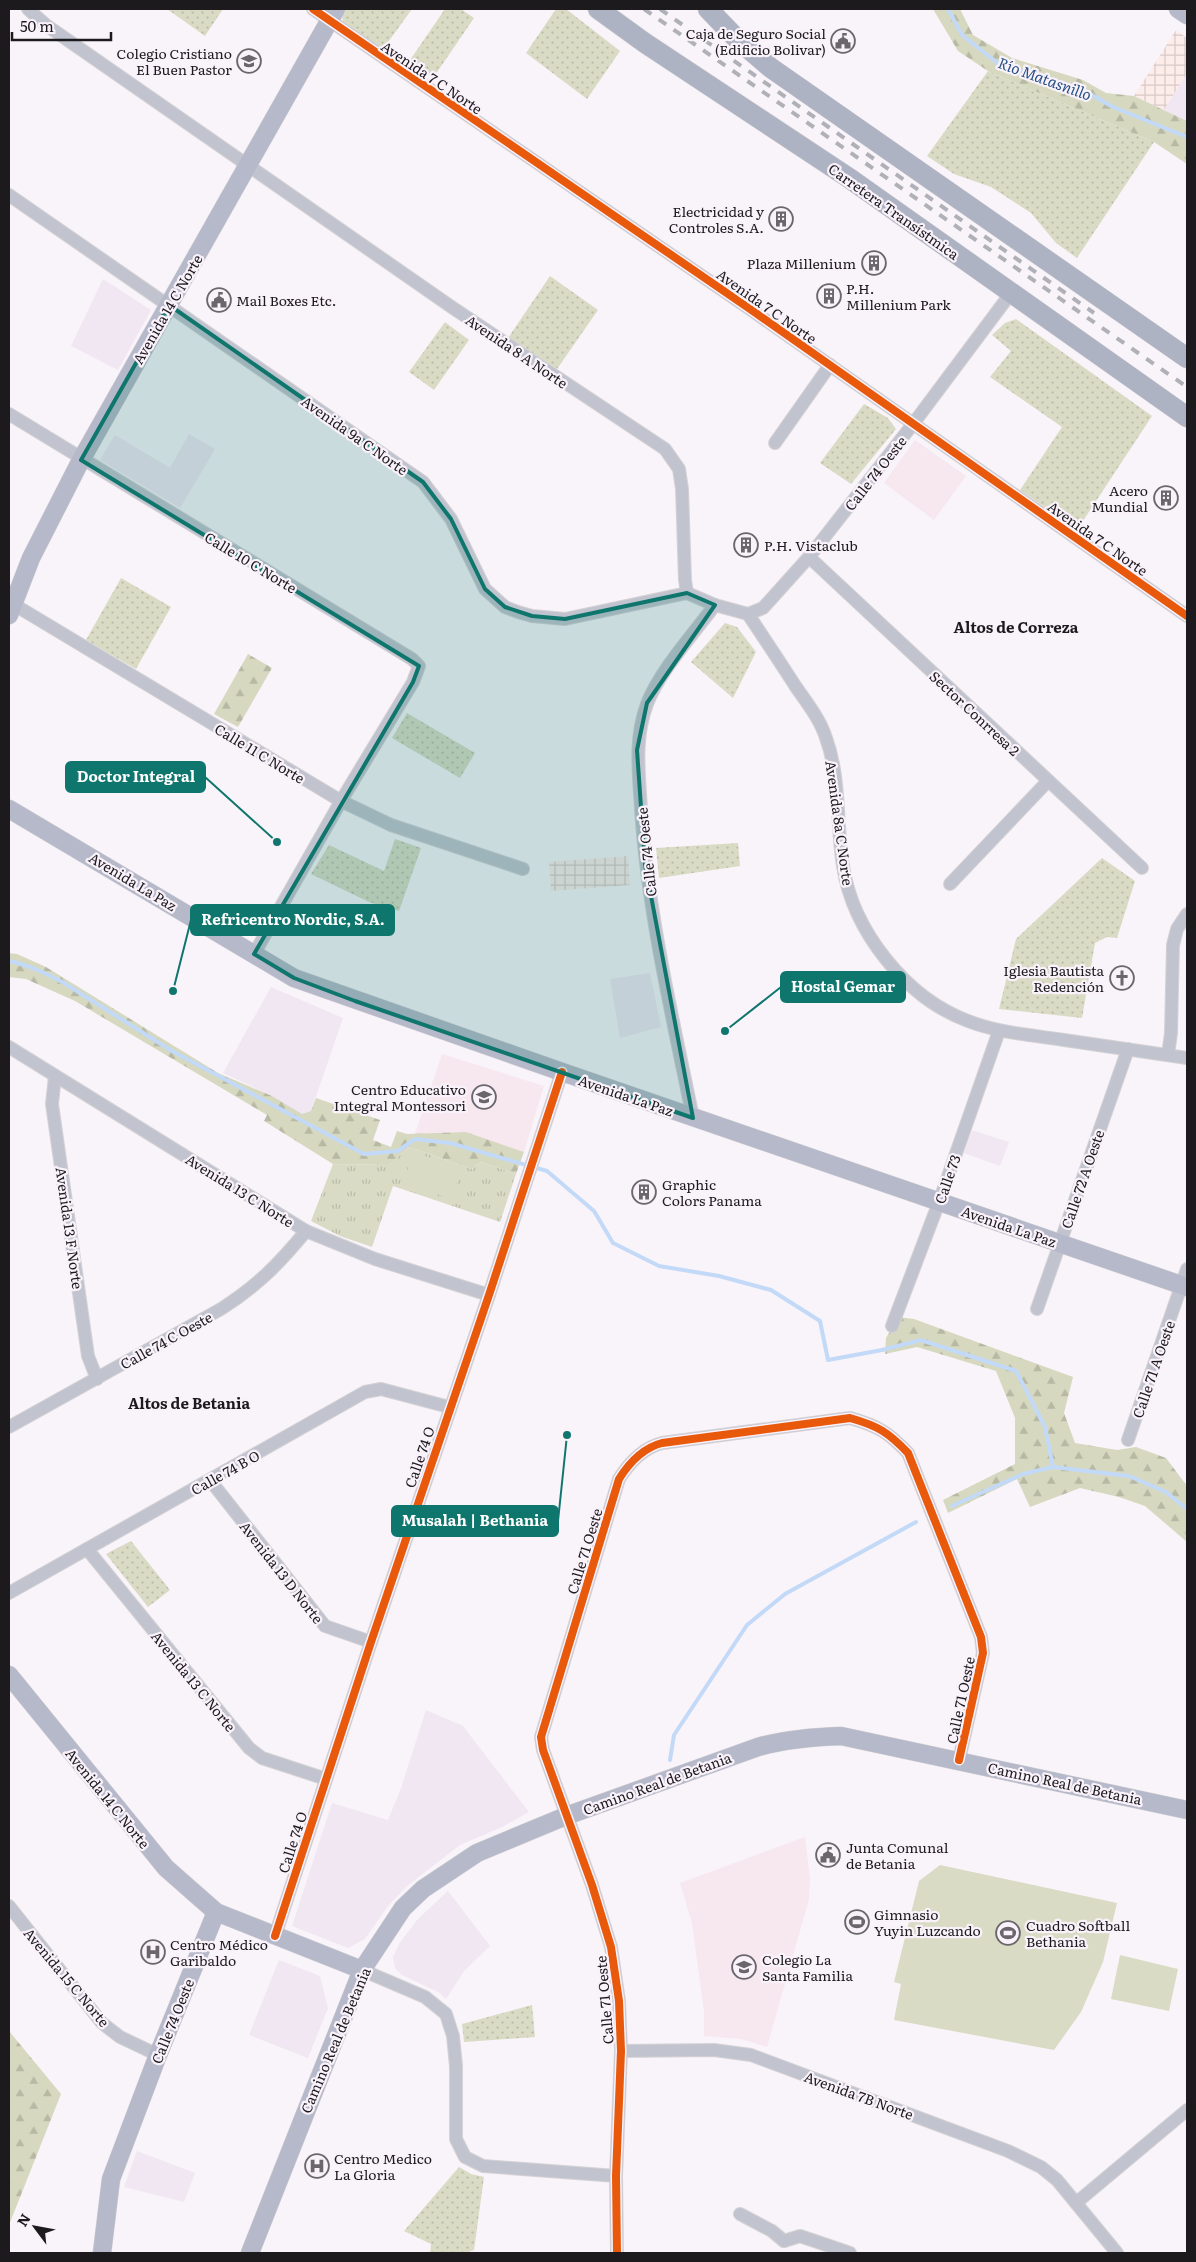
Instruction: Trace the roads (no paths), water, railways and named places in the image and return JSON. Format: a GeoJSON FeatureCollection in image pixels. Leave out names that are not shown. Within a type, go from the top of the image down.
{"type":"FeatureCollection","features":[{"type":"Feature","properties":{"kind":"main road","name":"Carretera Transístmica"},"geometry":{"type":"LineString","coordinates":[[598,9],[849,178],[1187,417]]}},
{"type":"Feature","properties":{"kind":"main road"},"geometry":{"type":"LineString","coordinates":[[618,9],[646,43]]}},
{"type":"Feature","properties":{"kind":"main road"},"geometry":{"type":"LineString","coordinates":[[697,9],[736,38],[771,68],[1187,358]]}},
{"type":"Feature","properties":{"kind":"main road"},"geometry":{"type":"LineString","coordinates":[[708,9],[736,38]]}},
{"type":"Feature","properties":{"kind":"street","name":"Avenida 8 A Norte"},"geometry":{"type":"LineString","coordinates":[[28,9],[46,25],[453,308],[665,449],[679,468],[687,593]]}},
{"type":"Feature","properties":{"kind":"street","name":"Avenida 7 C Norte"},"geometry":{"type":"LineString","coordinates":[[313,9],[332,15],[1187,616]]}},
{"type":"Feature","properties":{"kind":"street"},"geometry":{"type":"LineString","coordinates":[[1178,9],[1187,15]]}},
{"type":"Feature","properties":{"kind":"street","name":"Avenida 14 C Norte"},"geometry":{"type":"LineString","coordinates":[[11,610],[31,558],[81,460],[332,15]]}},
{"type":"Feature","properties":{"kind":"street","name":"Avenida 9a C Norte"},"geometry":{"type":"LineString","coordinates":[[9,195],[423,482],[451,519],[484,589],[505,606],[532,616],[565,619],[687,593]]}},
{"type":"Feature","properties":{"kind":"street","name":"Calle 74 Oeste"},"geometry":{"type":"LineString","coordinates":[[748,614],[763,608],[809,557],[913,424],[1011,293]]}},
{"type":"Feature","properties":{"kind":"street"},"geometry":{"type":"LineString","coordinates":[[775,443],[830,365]]}},
{"type":"Feature","properties":{"kind":"street","name":"Calle 10 C Norte"},"geometry":{"type":"LineString","coordinates":[[9,414],[81,460],[403,654],[419,666],[413,682],[341,801]]}},
{"type":"Feature","properties":{"kind":"street","name":"Sector Conrresa 2"},"geometry":{"type":"LineString","coordinates":[[809,557],[1142,868]]}},
{"type":"Feature","properties":{"kind":"street"},"geometry":{"type":"LineString","coordinates":[[687,593],[715,605],[748,614]]}},
{"type":"Feature","properties":{"kind":"street","name":"Calle 74 Oeste"},"geometry":{"type":"LineString","coordinates":[[693,1118],[659,951],[645,864],[637,750],[647,703],[665,672],[715,605]]}},
{"type":"Feature","properties":{"kind":"street","name":"Calle 11 C Norte"},"geometry":{"type":"LineString","coordinates":[[11,610],[341,801],[391,825],[523,869]]}},
{"type":"Feature","properties":{"kind":"street","name":"Avenida 8a C Norte"},"geometry":{"type":"LineString","coordinates":[[748,614],[817,718],[827,739],[840,812],[843,865],[852,898],[861,919],[876,945],[918,992],[942,1010],[999,1031],[1187,1058]]}},
{"type":"Feature","properties":{"kind":"street"},"geometry":{"type":"LineString","coordinates":[[950,884],[1048,781]]}},
{"type":"Feature","properties":{"kind":"street"},"geometry":{"type":"LineString","coordinates":[[254,954],[341,801]]}},
{"type":"Feature","properties":{"kind":"street","name":"Avenida La Paz"},"geometry":{"type":"LineString","coordinates":[[9,809],[294,978],[939,1202],[1060,1243],[1185,1280]]}},
{"type":"Feature","properties":{"kind":"street"},"geometry":{"type":"LineString","coordinates":[[1168,1055],[1171,1033],[1173,945],[1177,929],[1187,914]]}},
{"type":"Feature","properties":{"kind":"street","name":"Calle 73"},"geometry":{"type":"LineString","coordinates":[[892,1326],[939,1202],[999,1031]]}},
{"type":"Feature","properties":{"kind":"street","name":"Avenida 13 C Norte"},"geometry":{"type":"LineString","coordinates":[[9,1047],[306,1231],[375,1259],[489,1296]]}},
{"type":"Feature","properties":{"kind":"street","name":"Calle 72 A Oeste"},"geometry":{"type":"LineString","coordinates":[[1037,1309],[1128,1049]]}},
{"type":"Feature","properties":{"kind":"street","name":"Calle 74 O"},"geometry":{"type":"LineString","coordinates":[[275,1936],[371,1642],[489,1296],[562,1072]]}},
{"type":"Feature","properties":{"kind":"street","name":"Avenida 13 F Norte"},"geometry":{"type":"LineString","coordinates":[[55,1076],[52,1104],[88,1356],[97,1378]]}},
{"type":"Feature","properties":{"kind":"street","name":"Calle 74 C Oeste"},"geometry":{"type":"LineString","coordinates":[[9,1427],[221,1309],[252,1289],[277,1265],[306,1231]]}},
{"type":"Feature","properties":{"kind":"street","name":"Calle 71 A Oeste"},"geometry":{"type":"LineString","coordinates":[[1128,1440],[1185,1280]]}},
{"type":"Feature","properties":{"kind":"street","name":"Calle 74 B O"},"geometry":{"type":"LineString","coordinates":[[9,1593],[365,1392],[381,1389],[450,1407]]}},
{"type":"Feature","properties":{"kind":"street","name":"Calle 71 Oeste"},"geometry":{"type":"LineString","coordinates":[[617,2253],[616,2176],[621,2051],[619,2001],[612,1947],[592,1885],[543,1750],[541,1737],[619,1479],[633,1461],[650,1446],[662,1443],[850,1418],[876,1425],[896,1440],[908,1454],[981,1637],[983,1653],[959,1760]]}},
{"type":"Feature","properties":{"kind":"street","name":"Avenida 13 D Norte"},"geometry":{"type":"LineString","coordinates":[[210,1480],[325,1626],[371,1642]]}},
{"type":"Feature","properties":{"kind":"street","name":"Avenida 13 C Norte"},"geometry":{"type":"LineString","coordinates":[[86,1549],[249,1748],[262,1758],[326,1779]]}},
{"type":"Feature","properties":{"kind":"street","name":"Avenida 14 C Norte"},"geometry":{"type":"LineString","coordinates":[[9,1675],[166,1868],[216,1912]]}},
{"type":"Feature","properties":{"kind":"street","name":"Camino Real de Betania"},"geometry":{"type":"LineString","coordinates":[[250,2253],[362,1970],[403,1908],[423,1889],[477,1853],[566,1816],[758,1747],[784,1740],[841,1736],[1187,1810]]}},
{"type":"Feature","properties":{"kind":"street","name":"Avenida 15 C Norte"},"geometry":{"type":"LineString","coordinates":[[9,1906],[102,2023],[120,2037],[158,2056]]}},
{"type":"Feature","properties":{"kind":"street"},"geometry":{"type":"LineString","coordinates":[[216,1912],[425,1997],[446,2014],[453,2036],[456,2066],[456,2139],[464,2157],[483,2166],[616,2176]]}},
{"type":"Feature","properties":{"kind":"street","name":"Calle 74 Oeste"},"geometry":{"type":"LineString","coordinates":[[102,2253],[111,2179],[216,1912]]}},
{"type":"Feature","properties":{"kind":"street","name":"Avenida 7B Norte"},"geometry":{"type":"LineString","coordinates":[[621,2051],[714,2050],[750,2055],[1008,2151],[1041,2167],[1057,2180],[1117,2253]]}},
{"type":"Feature","properties":{"kind":"street"},"geometry":{"type":"LineString","coordinates":[[1076,2203],[1187,2110]]}},
{"type":"Feature","properties":{"kind":"street"},"geometry":{"type":"LineString","coordinates":[[740,2214],[772,2231],[784,2241]]}},
{"type":"Feature","properties":{"kind":"street"},"geometry":{"type":"LineString","coordinates":[[784,2241],[800,2236],[850,2253]]}},
{"type":"Feature","properties":{"kind":"street"},"geometry":{"type":"LineString","coordinates":[[779,2253],[784,2241]]}},
{"type":"Feature","properties":{"kind":"waterway","name":"Río Matasnillo"},"geometry":{"type":"LineString","coordinates":[[948,9],[962,35],[1000,65],[1083,90],[1113,107],[1187,137]]}},
{"type":"Feature","properties":{"kind":"waterway"},"geometry":{"type":"LineString","coordinates":[[9,961],[30,967],[57,979],[172,1051],[364,1154],[398,1151],[415,1139],[450,1143],[547,1171],[594,1211],[613,1243],[659,1266],[719,1276],[771,1290],[820,1321],[828,1360],[882,1350],[921,1340],[1016,1371],[1045,1427],[1053,1467],[1129,1476],[1166,1492],[1187,1509]]}},
{"type":"Feature","properties":{"kind":"waterway"},"geometry":{"type":"LineString","coordinates":[[952,1506],[1023,1474],[1053,1467]]}},
{"type":"Feature","properties":{"kind":"waterway"},"geometry":{"type":"LineString","coordinates":[[670,1760],[674,1735],[747,1625],[785,1594],[916,1522]]}},
{"type":"Feature","properties":{"kind":"railway"},"geometry":{"type":"LineString","coordinates":[[644,9],[1187,387]]}},
{"type":"Feature","properties":{"kind":"railway"},"geometry":{"type":"LineString","coordinates":[[660,9],[1094,313]]}},
{"type":"Feature","properties":{"kind":"place","name":"Caja de Seguro Social (Edificio Bolivar)"},"geometry":{"type":"Point","coordinates":[843,41]}},
{"type":"Feature","properties":{"kind":"place","name":"Colegio Cristiano El Buen Pastor"},"geometry":{"type":"Point","coordinates":[249,61]}},
{"type":"Feature","properties":{"kind":"place","name":"Electricidad y Controles S.A."},"geometry":{"type":"Point","coordinates":[781,219]}},
{"type":"Feature","properties":{"kind":"place","name":"Plaza Millenium"},"geometry":{"type":"Point","coordinates":[874,263]}},
{"type":"Feature","properties":{"kind":"place","name":"P.H. Millenium Park"},"geometry":{"type":"Point","coordinates":[829,296]}},
{"type":"Feature","properties":{"kind":"place","name":"Mail Boxes Etc."},"geometry":{"type":"Point","coordinates":[219,300]}},
{"type":"Feature","properties":{"kind":"place","name":"Acero Mundial"},"geometry":{"type":"Point","coordinates":[1166,498]}},
{"type":"Feature","properties":{"kind":"place","name":"P.H. Vistaclub"},"geometry":{"type":"Point","coordinates":[746,545]}},
{"type":"Feature","properties":{"kind":"place","name":"Doctor Integral"},"geometry":{"type":"Point","coordinates":[277,842]}},
{"type":"Feature","properties":{"kind":"place","name":"Iglesia Bautista Redención"},"geometry":{"type":"Point","coordinates":[1122,978]}},
{"type":"Feature","properties":{"kind":"place","name":"Refricentro Nordic, S.A."},"geometry":{"type":"Point","coordinates":[173,991]}},
{"type":"Feature","properties":{"kind":"place","name":"Hostal Gemar"},"geometry":{"type":"Point","coordinates":[725,1031]}},
{"type":"Feature","properties":{"kind":"place","name":"Centro Educativo Integral Montessori"},"geometry":{"type":"Point","coordinates":[484,1097]}},
{"type":"Feature","properties":{"kind":"place","name":"Graphic Colors Panama"},"geometry":{"type":"Point","coordinates":[644,1192]}},
{"type":"Feature","properties":{"kind":"place","name":"Musalah | Bethania"},"geometry":{"type":"Point","coordinates":[567,1435]}},
{"type":"Feature","properties":{"kind":"place","name":"Junta Comunal de Betania"},"geometry":{"type":"Point","coordinates":[828,1855]}},
{"type":"Feature","properties":{"kind":"place","name":"Gimnasio Yuyin Luzcando"},"geometry":{"type":"Point","coordinates":[857,1922]}},
{"type":"Feature","properties":{"kind":"place","name":"Cuadro Softball Bethania"},"geometry":{"type":"Point","coordinates":[1008,1933]}},
{"type":"Feature","properties":{"kind":"place","name":"Centro Médico Garibaldo"},"geometry":{"type":"Point","coordinates":[153,1952]}},
{"type":"Feature","properties":{"kind":"place","name":"Colegio La Santa Familia"},"geometry":{"type":"Point","coordinates":[744,1967]}},
{"type":"Feature","properties":{"kind":"place","name":"Centro Medico La Gloria"},"geometry":{"type":"Point","coordinates":[317,2166]}},
{"type":"Feature","properties":{"kind":"district","name":"Altos de Correza"},"geometry":{"type":"Point","coordinates":[1016,626]}},
{"type":"Feature","properties":{"kind":"district","name":"Altos de Betania"},"geometry":{"type":"Point","coordinates":[189,1402]}}]}
